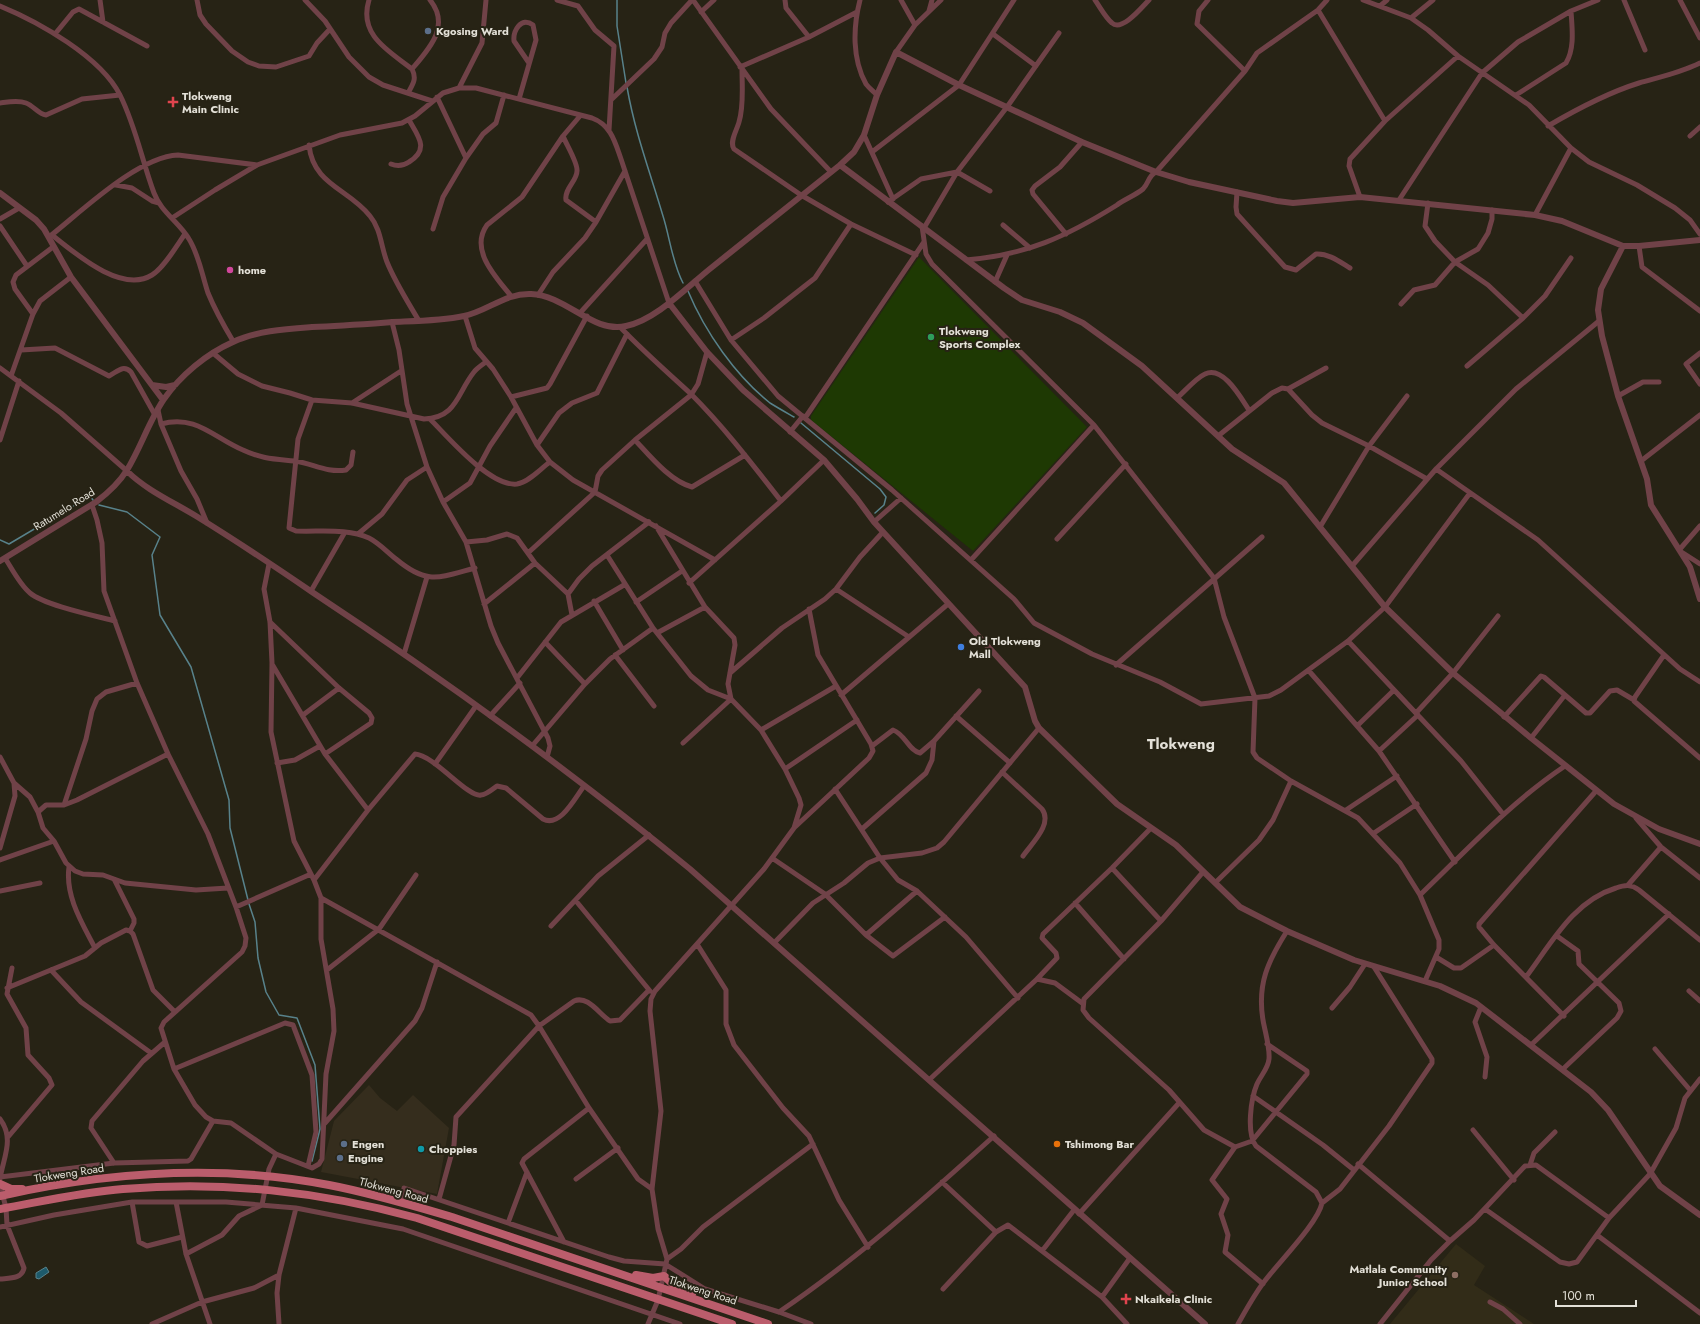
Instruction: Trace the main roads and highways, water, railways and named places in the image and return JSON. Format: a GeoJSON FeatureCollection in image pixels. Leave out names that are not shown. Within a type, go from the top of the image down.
{"type":"FeatureCollection","features":[{"type":"Feature","properties":{"kind":"main road","name":"Tlokweng Road"},"geometry":{"type":"LineString","coordinates":[[2,1196],[41,1188],[115,1177],[166,1173],[225,1173],[327,1185],[403,1202],[768,1324]]}},
{"type":"Feature","properties":{"kind":"main road"},"geometry":{"type":"LineString","coordinates":[[0,1184],[11,1189],[41,1188]]}},
{"type":"Feature","properties":{"kind":"main road","name":"Tlokweng Road"},"geometry":{"type":"LineString","coordinates":[[3,1209],[121,1189],[171,1186],[267,1189],[371,1206],[417,1218],[732,1324]]}},
{"type":"Feature","properties":{"kind":"main road"},"geometry":{"type":"LineString","coordinates":[[621,1274],[633,1274],[653,1278],[664,1276],[674,1285],[705,1302]]}},
{"type":"Feature","properties":{"kind":"water"},"geometry":{"type":"Polygon","coordinates":[[[46,1267],[49,1272],[39,1279],[36,1278],[36,1273],[46,1267]]]}},
{"type":"Feature","properties":{"kind":"waterway"},"geometry":{"type":"LineString","coordinates":[[617,0],[617,26],[626,83]]}},
{"type":"Feature","properties":{"kind":"waterway"},"geometry":{"type":"LineString","coordinates":[[627,87],[638,136],[665,224],[676,267],[683,283]]}},
{"type":"Feature","properties":{"kind":"waterway"},"geometry":{"type":"LineString","coordinates":[[688,291],[712,337],[734,367],[745,380],[770,403],[794,417]]}},
{"type":"Feature","properties":{"kind":"waterway"},"geometry":{"type":"LineString","coordinates":[[801,423],[880,489],[886,497],[884,505],[875,513]]}},
{"type":"Feature","properties":{"kind":"waterway"},"geometry":{"type":"LineString","coordinates":[[0,540],[9,544],[90,496],[93,500]]}},
{"type":"Feature","properties":{"kind":"waterway"},"geometry":{"type":"LineString","coordinates":[[99,505],[127,512],[160,537],[152,555],[160,615],[191,667],[229,800],[230,828],[248,900]]}},
{"type":"Feature","properties":{"kind":"waterway"},"geometry":{"type":"LineString","coordinates":[[249,904],[255,922],[258,958],[266,992],[279,1015],[297,1018],[315,1065],[320,1129],[312,1161]]}},
{"type":"Feature","properties":{"kind":"place","name":"Kgosing Ward"},"geometry":{"type":"Point","coordinates":[428,31]}},
{"type":"Feature","properties":{"kind":"place","name":"Tlokweng Main Clinic"},"geometry":{"type":"Point","coordinates":[173,102]}},
{"type":"Feature","properties":{"kind":"place","name":"home"},"geometry":{"type":"Point","coordinates":[230,270]}},
{"type":"Feature","properties":{"kind":"place","name":"Tlokweng Sports Complex"},"geometry":{"type":"Point","coordinates":[931,337]}},
{"type":"Feature","properties":{"kind":"place","name":"Old Tlokweng Mall"},"geometry":{"type":"Point","coordinates":[961,647]}},
{"type":"Feature","properties":{"kind":"place","name":"Engen"},"geometry":{"type":"Point","coordinates":[344,1144]}},
{"type":"Feature","properties":{"kind":"place","name":"Tshimong Bar"},"geometry":{"type":"Point","coordinates":[1057,1144]}},
{"type":"Feature","properties":{"kind":"place","name":"Choppies"},"geometry":{"type":"Point","coordinates":[421,1149]}},
{"type":"Feature","properties":{"kind":"place","name":"Engine"},"geometry":{"type":"Point","coordinates":[340,1158]}},
{"type":"Feature","properties":{"kind":"place","name":"Matlala Community Junior School"},"geometry":{"type":"Point","coordinates":[1455,1275]}},
{"type":"Feature","properties":{"kind":"place","name":"Nkaikela Clinic"},"geometry":{"type":"Point","coordinates":[1126,1299]}},
{"type":"Feature","properties":{"kind":"district","name":"Tlokweng"},"geometry":{"type":"Point","coordinates":[1181,744]}}]}
